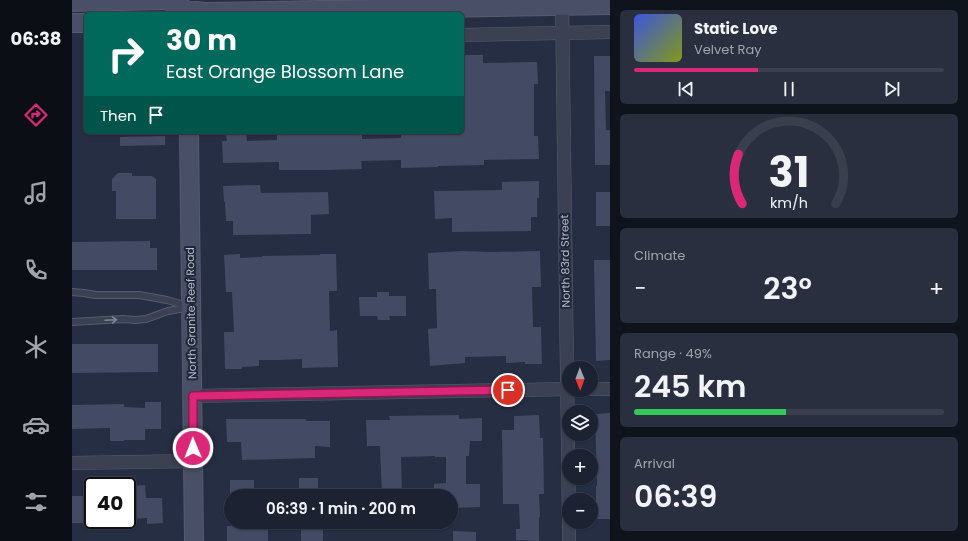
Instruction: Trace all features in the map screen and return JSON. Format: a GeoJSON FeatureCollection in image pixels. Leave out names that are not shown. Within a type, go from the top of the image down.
{"type":"FeatureCollection","features":[{"type":"Feature","properties":{"kind":"main road"},"geometry":{"type":"LineString","coordinates":[[72,2],[167,0],[185,9],[206,12],[562,3],[610,5]]}},
{"type":"Feature","properties":{"kind":"main road"},"geometry":{"type":"LineString","coordinates":[[72,23],[84,23]]}},
{"type":"Feature","properties":{"kind":"main road","name":"North Granite Reef Road"},"geometry":{"type":"LineString","coordinates":[[189,134],[194,541]]}},
{"type":"Feature","properties":{"kind":"street","name":"North 83rd Street"},"geometry":{"type":"LineString","coordinates":[[562,3],[568,361]]}},
{"type":"Feature","properties":{"kind":"street"},"geometry":{"type":"LineString","coordinates":[[464,35],[610,32]]}},
{"type":"Feature","properties":{"kind":"street"},"geometry":{"type":"LineString","coordinates":[[193,396],[562,389]]}},
{"type":"Feature","properties":{"kind":"street"},"geometry":{"type":"LineString","coordinates":[[598,389],[610,389]]}},
{"type":"Feature","properties":{"kind":"street","name":"North 83rd Street"},"geometry":{"type":"LineString","coordinates":[[568,397],[569,493]]}},
{"type":"Feature","properties":{"kind":"street"},"geometry":{"type":"LineString","coordinates":[[72,463],[193,461]]}},
{"type":"Feature","properties":{"kind":"street","name":"North 83rd Street"},"geometry":{"type":"LineString","coordinates":[[569,529],[569,541]]}},
{"type":"Feature","properties":{"kind":"lane"},"geometry":{"type":"LineString","coordinates":[[72,292],[96,295],[139,295],[167,300],[191,307]]}},
{"type":"Feature","properties":{"kind":"lane"},"geometry":{"type":"LineString","coordinates":[[72,322],[141,319],[168,311],[191,307]]}},
{"type":"Feature","properties":{"kind":"building"},"geometry":{"type":"Polygon","coordinates":[[[464,55],[483,55],[483,63],[537,62],[538,84],[534,84],[534,136],[538,136],[539,159],[484,160],[484,165],[401,168],[401,160],[361,161],[362,169],[325,170],[279,170],[279,162],[223,163],[222,141],[227,141],[226,134],[246,134],[247,141],[277,140],[277,135],[320,134],[362,134],[362,139],[401,138],[401,134],[464,134],[464,55]]]}},
{"type":"Feature","properties":{"kind":"building"},"geometry":{"type":"Polygon","coordinates":[[[594,56],[610,56],[610,91],[605,91],[606,130],[610,130],[610,165],[595,165],[594,56]]]}},
{"type":"Feature","properties":{"kind":"building"},"geometry":{"type":"Polygon","coordinates":[[[165,136],[165,145],[120,146],[120,137],[165,136]]]}},
{"type":"Feature","properties":{"kind":"building"},"geometry":{"type":"Polygon","coordinates":[[[118,173],[132,173],[132,176],[152,176],[156,179],[156,219],[116,219],[116,191],[112,191],[112,179],[118,173]]]}},
{"type":"Feature","properties":{"kind":"building"},"geometry":{"type":"Polygon","coordinates":[[[539,181],[537,217],[531,217],[531,231],[452,232],[452,218],[435,219],[434,191],[502,190],[502,182],[539,181]]]}},
{"type":"Feature","properties":{"kind":"building"},"geometry":{"type":"Polygon","coordinates":[[[260,185],[261,193],[328,192],[329,214],[311,215],[311,234],[233,235],[233,221],[226,221],[223,186],[260,185]]]}},
{"type":"Feature","properties":{"kind":"building"},"geometry":{"type":"Polygon","coordinates":[[[596,192],[610,192],[610,226],[596,226],[596,192]]]}},
{"type":"Feature","properties":{"kind":"building"},"geometry":{"type":"Polygon","coordinates":[[[150,241],[150,248],[157,248],[157,270],[72,270],[72,242],[150,241]]]}},
{"type":"Feature","properties":{"kind":"building"},"geometry":{"type":"Polygon","coordinates":[[[462,251],[540,251],[541,287],[532,287],[533,327],[541,327],[542,364],[525,364],[525,362],[506,363],[506,356],[465,357],[465,363],[430,366],[428,329],[437,328],[436,289],[429,289],[428,253],[462,251]]]}},
{"type":"Feature","properties":{"kind":"building"},"geometry":{"type":"Polygon","coordinates":[[[240,254],[240,258],[336,254],[337,291],[329,291],[330,331],[337,330],[338,367],[302,368],[302,359],[259,360],[259,366],[242,367],[242,369],[225,369],[224,332],[234,332],[232,292],[226,292],[224,255],[240,254]]]}},
{"type":"Feature","properties":{"kind":"building"},"geometry":{"type":"Polygon","coordinates":[[[594,260],[610,260],[610,360],[596,361],[594,260]]]}},
{"type":"Feature","properties":{"kind":"building"},"geometry":{"type":"Polygon","coordinates":[[[377,292],[389,292],[389,296],[406,296],[406,316],[389,316],[390,320],[378,320],[377,316],[360,316],[359,297],[377,297],[377,292]]]}},
{"type":"Feature","properties":{"kind":"building"},"geometry":{"type":"Polygon","coordinates":[[[72,344],[158,344],[158,372],[72,373],[72,344]]]}},
{"type":"Feature","properties":{"kind":"building"},"geometry":{"type":"Polygon","coordinates":[[[145,402],[161,402],[161,429],[145,429],[145,440],[110,441],[110,428],[72,429],[72,405],[124,404],[124,407],[145,408],[145,402]]]}},
{"type":"Feature","properties":{"kind":"building"},"geometry":{"type":"Polygon","coordinates":[[[610,413],[610,519],[598,519],[598,493],[596,493],[596,486],[598,485],[598,449],[596,449],[596,441],[598,441],[598,414],[610,413]]]}},
{"type":"Feature","properties":{"kind":"building"},"geometry":{"type":"Polygon","coordinates":[[[459,415],[459,419],[482,418],[482,441],[470,441],[469,456],[466,456],[466,484],[480,484],[480,507],[458,508],[458,489],[434,489],[434,484],[446,483],[446,457],[401,457],[402,489],[382,489],[380,446],[367,446],[366,420],[390,420],[389,416],[459,415]]]}},
{"type":"Feature","properties":{"kind":"building"},"geometry":{"type":"Polygon","coordinates":[[[539,415],[540,438],[543,438],[544,494],[539,494],[539,541],[516,540],[516,529],[520,529],[519,504],[503,504],[502,430],[514,430],[514,416],[539,415]]]}},
{"type":"Feature","properties":{"kind":"building"},"geometry":{"type":"Polygon","coordinates":[[[226,419],[306,419],[306,421],[330,421],[330,447],[315,446],[315,458],[242,460],[241,442],[227,442],[226,419]]]}},
{"type":"Feature","properties":{"kind":"building"},"geometry":{"type":"Polygon","coordinates":[[[299,478],[318,478],[318,489],[299,489],[299,478]]]}},
{"type":"Feature","properties":{"kind":"building"},"geometry":{"type":"Polygon","coordinates":[[[230,480],[254,480],[254,489],[230,489],[230,480]]]}},
{"type":"Feature","properties":{"kind":"building"},"geometry":{"type":"Polygon","coordinates":[[[145,485],[146,498],[162,498],[163,523],[147,524],[147,518],[136,519],[136,486],[145,485]]]}},
{"type":"Feature","properties":{"kind":"building"},"geometry":{"type":"Polygon","coordinates":[[[72,496],[84,496],[84,523],[72,523],[72,496]]]}},
{"type":"Feature","properties":{"kind":"building"},"geometry":{"type":"Polygon","coordinates":[[[227,529],[268,530],[268,541],[227,541],[227,529]]]}},
{"type":"Feature","properties":{"kind":"building"},"geometry":{"type":"Polygon","coordinates":[[[301,529],[323,529],[323,541],[301,541],[301,529]]]}},
{"type":"Feature","properties":{"kind":"building"},"geometry":{"type":"Polygon","coordinates":[[[453,531],[476,532],[476,541],[453,541],[453,531]]]}},
{"type":"Feature","properties":{"kind":"route"},"geometry":{"type":"LineString","coordinates":[[193,448],[193,396],[508,390]]}}]}
